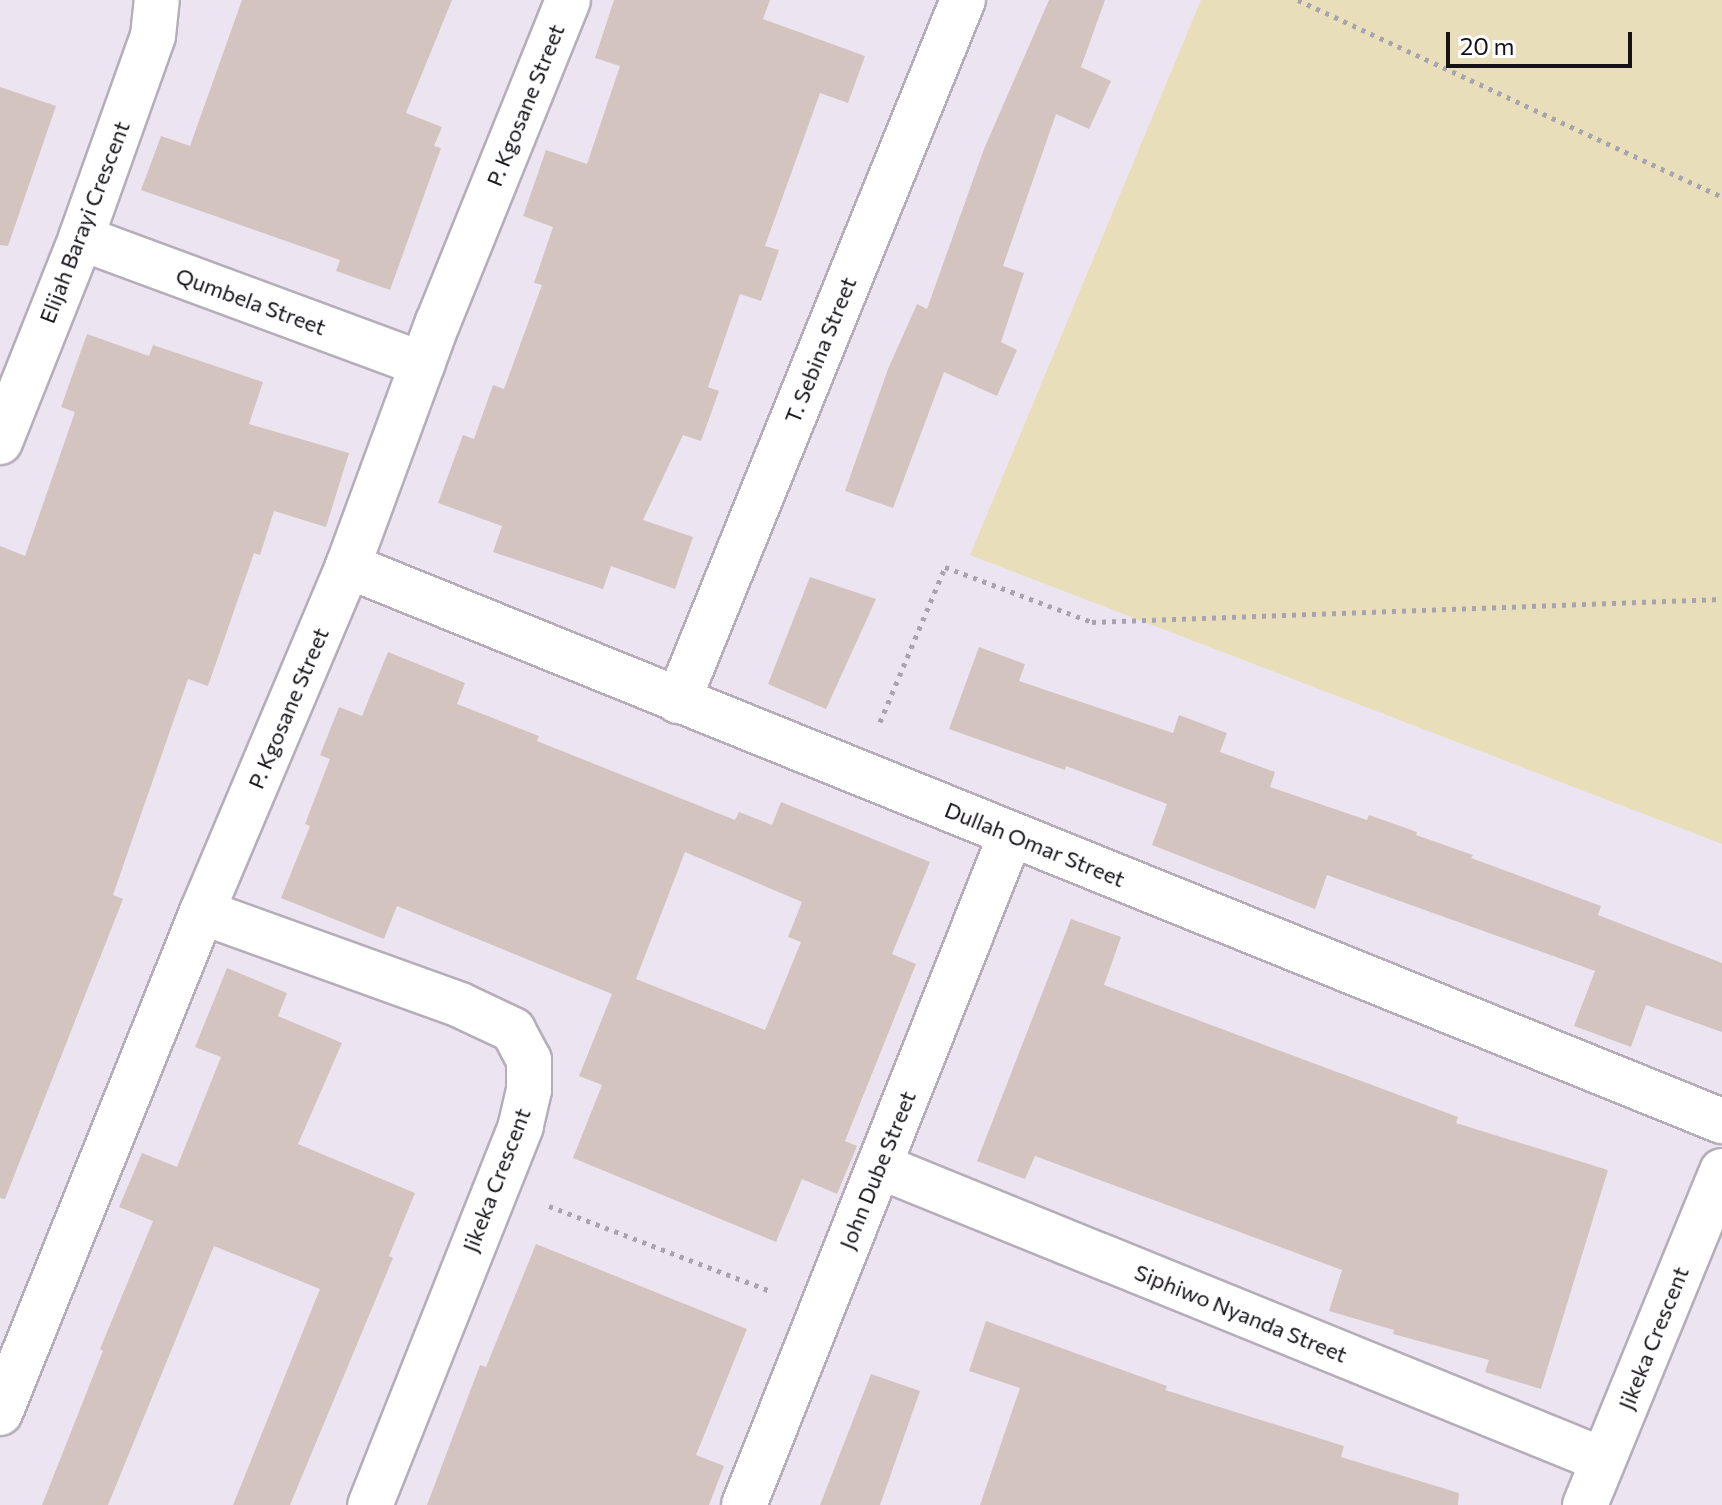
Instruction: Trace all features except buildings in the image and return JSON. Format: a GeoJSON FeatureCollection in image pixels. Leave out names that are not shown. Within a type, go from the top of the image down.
{"type":"FeatureCollection","features":[{"type":"Feature","properties":{"kind":"street","name":"Elijah Barayi Crescent"},"geometry":{"type":"LineString","coordinates":[[0,442],[81,238],[153,36],[157,0]]}},
{"type":"Feature","properties":{"kind":"street","name":"P. Kgosane Street"},"geometry":{"type":"LineString","coordinates":[[0,1413],[202,912],[348,566],[422,364],[568,0]]}},
{"type":"Feature","properties":{"kind":"street","name":"T. Sebina Street"},"geometry":{"type":"LineString","coordinates":[[678,701],[963,0]]}},
{"type":"Feature","properties":{"kind":"street","name":"Qumbela Street"},"geometry":{"type":"LineString","coordinates":[[81,238],[422,364]]}},
{"type":"Feature","properties":{"kind":"street","name":"Dullah Omar Street"},"geometry":{"type":"LineString","coordinates":[[348,566],[1722,1121]]}},
{"type":"Feature","properties":{"kind":"street","name":"John Dube Street"},"geometry":{"type":"LineString","coordinates":[[744,1505],[1011,834]]}},
{"type":"Feature","properties":{"kind":"street","name":"Jikeka Crescent"},"geometry":{"type":"LineString","coordinates":[[202,912],[460,1005],[513,1030],[529,1060],[529,1090],[521,1126],[370,1505]]}},
{"type":"Feature","properties":{"kind":"street","name":"Siphiwo Nyanda Street"},"geometry":{"type":"LineString","coordinates":[[879,1166],[1603,1460]]}},
{"type":"Feature","properties":{"kind":"street","name":"Jikeka Crescent"},"geometry":{"type":"LineString","coordinates":[[1585,1505],[1722,1171]]}},
{"type":"Feature","properties":{"kind":"path"},"geometry":{"type":"LineString","coordinates":[[1298,0],[1722,197]]}},
{"type":"Feature","properties":{"kind":"path"},"geometry":{"type":"LineString","coordinates":[[858,773],[945,567],[1092,622],[1722,599]]}},
{"type":"Feature","properties":{"kind":"path"},"geometry":{"type":"LineString","coordinates":[[496,1185],[822,1311]]}},
{"type":"Feature","properties":{"kind":"sand"},"geometry":{"type":"Polygon","coordinates":[[[1201,0],[1722,0],[1722,844],[970,555],[1201,0]]]}}]}
